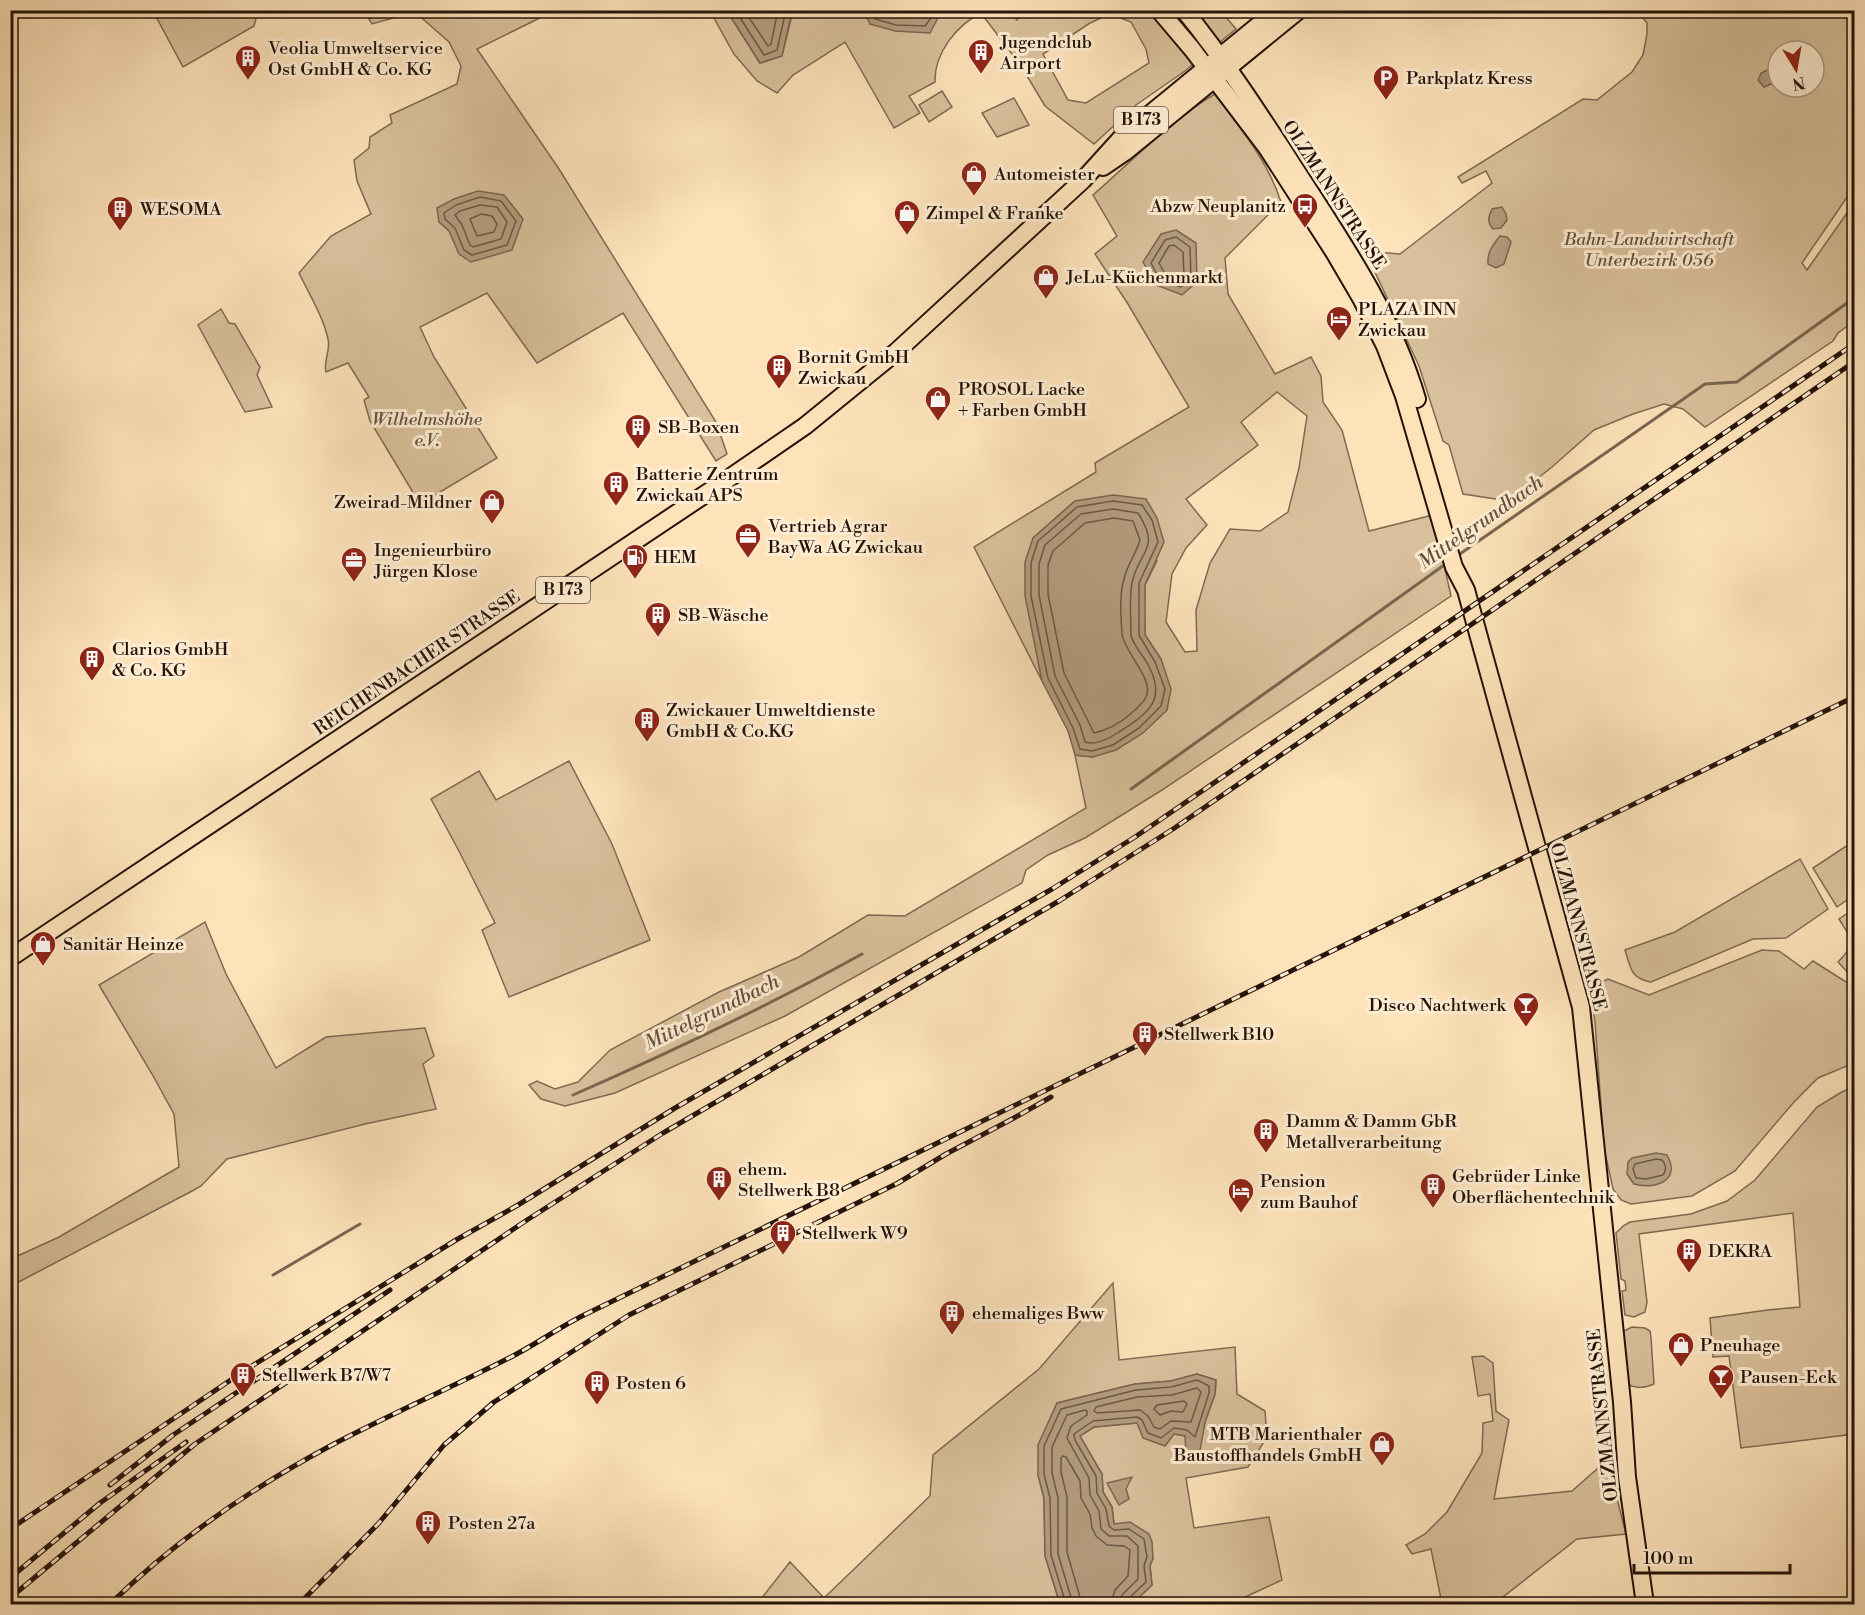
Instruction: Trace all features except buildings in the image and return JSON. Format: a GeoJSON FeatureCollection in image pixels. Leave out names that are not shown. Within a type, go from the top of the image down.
{"type":"FeatureCollection","features":[{"type":"Feature","properties":{"kind":"main road"},"geometry":{"type":"LineString","coordinates":[[1159,10],[1217,68]]}},
{"type":"Feature","properties":{"kind":"main road"},"geometry":{"type":"LineString","coordinates":[[1184,10],[1217,68]]}},
{"type":"Feature","properties":{"kind":"main road","name":"REICHENBACHER STRASSE"},"geometry":{"type":"LineString","coordinates":[[1217,68],[1277,10]]}},
{"type":"Feature","properties":{"kind":"main road","name":"REICHENBACHER STRASSE"},"geometry":{"type":"LineString","coordinates":[[10,958],[805,426],[920,331],[989,264],[1083,180],[1122,137],[1299,10]]}},
{"type":"Feature","properties":{"kind":"main road","name":"OLZMANNSTRASSE"},"geometry":{"type":"LineString","coordinates":[[1217,68],[1345,244],[1373,292],[1407,367],[1581,1007],[1623,1410],[1627,1477],[1645,1605]]}},
{"type":"Feature","properties":{"kind":"green space"},"geometry":{"type":"Polygon","coordinates":[[[1022,10],[1220,10],[1236,29],[1185,71],[1136,105],[1094,144],[1045,106],[1021,66],[981,13],[956,32],[949,41],[938,61],[935,82],[909,96],[920,113],[894,128],[845,42],[793,75],[777,93],[757,81],[734,54],[710,11],[727,11],[760,63],[782,56],[793,11],[864,11],[939,16],[952,11],[1009,11],[1017,20],[1022,10]],[[1110,14],[1090,23],[1043,54],[1068,100],[1086,103],[1149,63],[1146,49],[1131,22],[1110,14]]]}},
{"type":"Feature","properties":{"kind":"green space"},"geometry":{"type":"Polygon","coordinates":[[[153,11],[258,11],[254,26],[183,67],[153,11]]]}},
{"type":"Feature","properties":{"kind":"green space","name":"Wilhelmshöhe e.V."},"geometry":{"type":"Polygon","coordinates":[[[364,11],[554,11],[477,49],[559,169],[716,422],[727,454],[716,461],[623,313],[537,363],[487,293],[420,327],[434,357],[497,458],[420,504],[370,421],[364,400],[369,397],[348,363],[326,372],[325,364],[329,343],[326,330],[299,273],[331,236],[371,214],[357,181],[354,160],[369,148],[370,137],[392,123],[390,115],[457,84],[461,66],[449,42],[415,12],[372,24],[364,11]]]}},
{"type":"Feature","properties":{"kind":"green space","name":"Bahn-Landwirtschaft Unterbezirk 056"},"geometry":{"type":"Polygon","coordinates":[[[1637,11],[1854,11],[1854,187],[1802,263],[1807,270],[1854,203],[1854,321],[1838,333],[1833,341],[1705,427],[1683,409],[1664,404],[1594,430],[1509,501],[1463,494],[1449,445],[1443,441],[1419,366],[1365,251],[1400,254],[1492,183],[1486,171],[1462,183],[1458,177],[1583,99],[1597,100],[1632,72],[1643,55],[1647,23],[1637,11]]]}},
{"type":"Feature","properties":{"kind":"green space"},"geometry":{"type":"Polygon","coordinates":[[[942,91],[952,107],[929,122],[919,105],[942,91]]]}},
{"type":"Feature","properties":{"kind":"green space"},"geometry":{"type":"Polygon","coordinates":[[[1215,94],[1261,159],[1281,202],[1225,258],[1228,294],[1275,374],[1311,357],[1321,376],[1323,402],[1342,430],[1369,531],[1433,515],[1451,596],[1162,790],[1085,838],[1048,855],[1026,870],[1022,883],[785,1016],[615,1093],[565,1106],[541,1099],[529,1085],[537,1081],[555,1089],[578,1082],[610,1050],[719,992],[799,957],[868,915],[905,916],[1086,808],[1075,755],[1093,757],[1161,659],[1145,635],[1145,585],[1157,561],[1075,501],[1033,538],[1032,629],[1042,681],[974,547],[1096,472],[1095,463],[1189,407],[1128,304],[1095,254],[1117,236],[1093,195],[1168,128],[1215,94]],[[1277,392],[1241,422],[1258,445],[1186,499],[1207,525],[1186,548],[1172,574],[1166,622],[1185,652],[1197,651],[1196,610],[1210,563],[1230,529],[1260,531],[1288,512],[1299,468],[1307,416],[1277,392]]]}},
{"type":"Feature","properties":{"kind":"green space"},"geometry":{"type":"Polygon","coordinates":[[[1014,98],[1029,125],[997,137],[982,113],[1014,98]]]}},
{"type":"Feature","properties":{"kind":"green space"},"geometry":{"type":"Polygon","coordinates":[[[221,309],[229,323],[235,324],[260,367],[257,375],[272,407],[245,412],[198,325],[221,309]]]}},
{"type":"Feature","properties":{"kind":"green space"},"geometry":{"type":"Polygon","coordinates":[[[569,761],[612,844],[650,940],[509,997],[482,930],[495,923],[431,799],[479,771],[496,800],[569,761]]]}},
{"type":"Feature","properties":{"kind":"green space"},"geometry":{"type":"Polygon","coordinates":[[[1854,841],[1854,895],[1837,907],[1813,868],[1854,841]]]}},
{"type":"Feature","properties":{"kind":"green space"},"geometry":{"type":"Polygon","coordinates":[[[1800,859],[1828,909],[1786,938],[1753,939],[1651,982],[1639,978],[1632,971],[1625,950],[1675,932],[1800,859]]]}},
{"type":"Feature","properties":{"kind":"green space"},"geometry":{"type":"Polygon","coordinates":[[[1854,909],[1854,979],[1838,962],[1850,946],[1847,932],[1839,919],[1854,909]]]}},
{"type":"Feature","properties":{"kind":"green space"},"geometry":{"type":"Polygon","coordinates":[[[205,922],[226,974],[276,1068],[326,1037],[425,1028],[434,1056],[423,1064],[436,1109],[365,1124],[227,1159],[201,1186],[11,1286],[11,1259],[59,1237],[179,1167],[174,1114],[99,985],[205,922]]]}},
{"type":"Feature","properties":{"kind":"green space"},"geometry":{"type":"Polygon","coordinates":[[[1762,950],[1779,951],[1804,969],[1813,961],[1854,987],[1854,1063],[1818,1078],[1794,1102],[1735,1171],[1692,1196],[1631,1204],[1621,1200],[1613,1189],[1604,1148],[1595,1022],[1590,988],[1608,979],[1649,995],[1762,950]]]}},
{"type":"Feature","properties":{"kind":"green space"},"geometry":{"type":"Polygon","coordinates":[[[1854,1086],[1854,1434],[1741,1448],[1729,1356],[1713,1357],[1710,1318],[1800,1307],[1793,1213],[1639,1234],[1647,1302],[1645,1312],[1634,1317],[1625,1315],[1622,1291],[1626,1290],[1625,1281],[1621,1279],[1616,1233],[1630,1222],[1691,1214],[1727,1201],[1755,1180],[1817,1107],[1854,1086]]]}},
{"type":"Feature","properties":{"kind":"green space"},"geometry":{"type":"Polygon","coordinates":[[[1113,1283],[1119,1360],[1235,1347],[1237,1394],[1265,1411],[1267,1437],[1248,1467],[1186,1478],[1194,1528],[1269,1517],[1282,1580],[1230,1604],[1132,1604],[1152,1585],[1150,1566],[1153,1558],[1114,1524],[1112,1507],[1103,1492],[1102,1474],[1079,1436],[1094,1427],[1137,1423],[1185,1436],[1198,1456],[1205,1422],[1215,1394],[1216,1380],[1197,1374],[1171,1381],[1135,1384],[1057,1403],[1038,1475],[1044,1498],[1045,1556],[1060,1604],[757,1604],[790,1562],[824,1598],[930,1496],[933,1455],[1039,1369],[1113,1283]]]}},
{"type":"Feature","properties":{"kind":"green space"},"geometry":{"type":"Polygon","coordinates":[[[1632,1327],[1645,1328],[1650,1331],[1654,1384],[1637,1387],[1627,1384],[1622,1332],[1632,1327]]]}},
{"type":"Feature","properties":{"kind":"green space"},"geometry":{"type":"Polygon","coordinates":[[[1483,1356],[1493,1363],[1496,1411],[1509,1420],[1494,1499],[1572,1491],[1614,1454],[1616,1495],[1626,1534],[1577,1539],[1494,1604],[1442,1604],[1431,1549],[1412,1554],[1406,1545],[1425,1534],[1447,1512],[1482,1453],[1483,1423],[1493,1421],[1490,1394],[1478,1396],[1472,1357],[1483,1356]]]}},
{"type":"Feature","properties":{"kind":"water"},"geometry":{"type":"Polygon","coordinates":[[[864,10],[952,11],[939,16],[930,33],[895,31],[870,24],[864,10]]]}},
{"type":"Feature","properties":{"kind":"water"},"geometry":{"type":"Polygon","coordinates":[[[727,11],[792,11],[782,56],[760,63],[727,11]]]}},
{"type":"Feature","properties":{"kind":"water"},"geometry":{"type":"Polygon","coordinates":[[[1766,71],[1766,86],[1764,87],[1758,80],[1761,73],[1766,71]]]}},
{"type":"Feature","properties":{"kind":"water"},"geometry":{"type":"Polygon","coordinates":[[[478,191],[504,195],[523,219],[512,250],[471,262],[459,254],[449,231],[439,222],[437,208],[454,199],[478,191]]]}},
{"type":"Feature","properties":{"kind":"water"},"geometry":{"type":"Polygon","coordinates":[[[1502,207],[1507,220],[1501,228],[1493,229],[1489,222],[1492,209],[1502,207]]]}},
{"type":"Feature","properties":{"kind":"water"},"geometry":{"type":"Polygon","coordinates":[[[1176,230],[1196,243],[1197,282],[1182,295],[1156,285],[1143,262],[1161,234],[1176,230]]]}},
{"type":"Feature","properties":{"kind":"water"},"geometry":{"type":"Polygon","coordinates":[[[1500,236],[1507,237],[1511,242],[1504,264],[1496,268],[1488,264],[1488,256],[1500,236]]]}},
{"type":"Feature","properties":{"kind":"water"},"geometry":{"type":"Polygon","coordinates":[[[1113,495],[1146,499],[1157,518],[1164,542],[1145,585],[1145,635],[1161,659],[1171,689],[1167,710],[1143,733],[1116,750],[1093,757],[1075,755],[1068,731],[1042,681],[1025,596],[1025,562],[1033,538],[1075,501],[1113,495]]]}},
{"type":"Feature","properties":{"kind":"water"},"geometry":{"type":"Polygon","coordinates":[[[1656,1153],[1667,1155],[1671,1164],[1668,1177],[1664,1182],[1650,1186],[1634,1184],[1627,1174],[1628,1162],[1632,1158],[1656,1153]]]}},
{"type":"Feature","properties":{"kind":"water"},"geometry":{"type":"Polygon","coordinates":[[[1197,1374],[1216,1380],[1215,1394],[1205,1422],[1199,1456],[1186,1454],[1185,1436],[1174,1434],[1165,1446],[1143,1438],[1137,1423],[1094,1427],[1080,1436],[1102,1474],[1103,1492],[1112,1507],[1114,1524],[1130,1522],[1149,1534],[1153,1558],[1150,1566],[1152,1585],[1132,1604],[1060,1604],[1045,1556],[1044,1498],[1038,1475],[1038,1445],[1057,1403],[1135,1384],[1171,1381],[1197,1374]]]}},
{"type":"Feature","properties":{"kind":"water"},"geometry":{"type":"Polygon","coordinates":[[[1132,1477],[1126,1489],[1129,1499],[1119,1505],[1107,1483],[1132,1477]]]}},
{"type":"Feature","properties":{"kind":"waterway","name":"Mittelgrundbach"},"geometry":{"type":"LineString","coordinates":[[1457,556],[1705,384],[1737,382],[1854,298]]}},
{"type":"Feature","properties":{"kind":"waterway","name":"Mittelgrundbach"},"geometry":{"type":"LineString","coordinates":[[1131,789],[1447,563]]}},
{"type":"Feature","properties":{"kind":"waterway","name":"Mittelgrundbach"},"geometry":{"type":"LineString","coordinates":[[573,1095],[719,1028],[862,954]]}},
{"type":"Feature","properties":{"kind":"waterway","name":"Mittelgrundbach"},"geometry":{"type":"LineString","coordinates":[[273,1275],[360,1224]]}},
{"type":"Feature","properties":{"kind":"railway"},"geometry":{"type":"LineString","coordinates":[[10,1529],[247,1369],[456,1240],[518,1205],[675,1108],[1052,889],[1135,837],[1854,344]]}},
{"type":"Feature","properties":{"kind":"railway"},"geometry":{"type":"LineString","coordinates":[[10,1598],[195,1444],[527,1220],[663,1133],[1059,901],[1173,829],[1854,362]]}},
{"type":"Feature","properties":{"kind":"railway"},"geometry":{"type":"LineString","coordinates":[[110,1604],[161,1559],[214,1518],[242,1498],[330,1446],[509,1358],[584,1315],[1854,697]]}},
{"type":"Feature","properties":{"kind":"railway"},"geometry":{"type":"LineString","coordinates":[[299,1604],[378,1524],[444,1445],[494,1402],[629,1315],[898,1183],[1051,1097]]}},
{"type":"Feature","properties":{"kind":"railway"},"geometry":{"type":"LineString","coordinates":[[110,1485],[173,1435],[390,1290]]}},
{"type":"Feature","properties":{"kind":"railway"},"geometry":{"type":"LineString","coordinates":[[10,1578],[100,1503],[186,1442]]}},
{"type":"Feature","properties":{"kind":"place","name":"Jugendclub Airport"},"geometry":{"type":"Point","coordinates":[981,75]}},
{"type":"Feature","properties":{"kind":"place","name":"Veolia Umweltservice Ost GmbH & Co. KG"},"geometry":{"type":"Point","coordinates":[248,81]}},
{"type":"Feature","properties":{"kind":"place","name":"Parkplatz Kress"},"geometry":{"type":"Point","coordinates":[1386,101]}},
{"type":"Feature","properties":{"kind":"place","name":"Automeister"},"geometry":{"type":"Point","coordinates":[974,197]}},
{"type":"Feature","properties":{"kind":"place","name":"Abzw Neuplanitz"},"geometry":{"type":"Point","coordinates":[1305,229]}},
{"type":"Feature","properties":{"kind":"place","name":"WESOMA"},"geometry":{"type":"Point","coordinates":[120,232]}},
{"type":"Feature","properties":{"kind":"place","name":"Zimpel & Franke"},"geometry":{"type":"Point","coordinates":[907,236]}},
{"type":"Feature","properties":{"kind":"place","name":"JeLu-Küchenmarkt"},"geometry":{"type":"Point","coordinates":[1046,300]}},
{"type":"Feature","properties":{"kind":"place","name":"PLAZA INN Zwickau"},"geometry":{"type":"Point","coordinates":[1339,342]}},
{"type":"Feature","properties":{"kind":"place","name":"Bornit GmbH Zwickau"},"geometry":{"type":"Point","coordinates":[779,390]}},
{"type":"Feature","properties":{"kind":"place","name":"PROSOL Lacke + Farben GmbH"},"geometry":{"type":"Point","coordinates":[938,422]}},
{"type":"Feature","properties":{"kind":"place","name":"SB-Boxen"},"geometry":{"type":"Point","coordinates":[638,450]}},
{"type":"Feature","properties":{"kind":"place","name":"Batterie Zentrum Zwickau APS"},"geometry":{"type":"Point","coordinates":[616,507]}},
{"type":"Feature","properties":{"kind":"place","name":"Zweirad-Mildner"},"geometry":{"type":"Point","coordinates":[492,525]}},
{"type":"Feature","properties":{"kind":"place","name":"Vertrieb Agrar BayWa AG Zwickau"},"geometry":{"type":"Point","coordinates":[748,559]}},
{"type":"Feature","properties":{"kind":"place","name":"HEM"},"geometry":{"type":"Point","coordinates":[635,580]}},
{"type":"Feature","properties":{"kind":"place","name":"Ingenieurbüro Jürgen Klose"},"geometry":{"type":"Point","coordinates":[354,583]}},
{"type":"Feature","properties":{"kind":"place","name":"SB-Wäsche"},"geometry":{"type":"Point","coordinates":[658,638]}},
{"type":"Feature","properties":{"kind":"place","name":"Clarios GmbH & Co. KG"},"geometry":{"type":"Point","coordinates":[92,682]}},
{"type":"Feature","properties":{"kind":"place","name":"Zwickauer Umweltdienste GmbH & Co.KG"},"geometry":{"type":"Point","coordinates":[647,743]}},
{"type":"Feature","properties":{"kind":"place","name":"Sanitär Heinze"},"geometry":{"type":"Point","coordinates":[43,967]}},
{"type":"Feature","properties":{"kind":"place","name":"Disco Nachtwerk"},"geometry":{"type":"Point","coordinates":[1526,1028]}},
{"type":"Feature","properties":{"kind":"place","name":"Stellwerk B10"},"geometry":{"type":"Point","coordinates":[1145,1057]}},
{"type":"Feature","properties":{"kind":"place","name":"Damm & Damm GbR Metallverarbeitung"},"geometry":{"type":"Point","coordinates":[1266,1154]}},
{"type":"Feature","properties":{"kind":"place","name":"ehem. Stellwerk B8"},"geometry":{"type":"Point","coordinates":[719,1202]}},
{"type":"Feature","properties":{"kind":"place","name":"Gebrüder Linke Oberflächentechnik"},"geometry":{"type":"Point","coordinates":[1433,1209]}},
{"type":"Feature","properties":{"kind":"place","name":"Pension zum Bauhof"},"geometry":{"type":"Point","coordinates":[1241,1214]}},
{"type":"Feature","properties":{"kind":"place","name":"Stellwerk W9"},"geometry":{"type":"Point","coordinates":[783,1256]}},
{"type":"Feature","properties":{"kind":"place","name":"DEKRA"},"geometry":{"type":"Point","coordinates":[1689,1274]}},
{"type":"Feature","properties":{"kind":"place","name":"ehemaliges Bww"},"geometry":{"type":"Point","coordinates":[952,1336]}},
{"type":"Feature","properties":{"kind":"place","name":"Pneuhage"},"geometry":{"type":"Point","coordinates":[1681,1368]}},
{"type":"Feature","properties":{"kind":"place","name":"Stellwerk B7/W7"},"geometry":{"type":"Point","coordinates":[243,1398]}},
{"type":"Feature","properties":{"kind":"place","name":"Pausen-Eck"},"geometry":{"type":"Point","coordinates":[1721,1400]}},
{"type":"Feature","properties":{"kind":"place","name":"Posten 6"},"geometry":{"type":"Point","coordinates":[597,1406]}},
{"type":"Feature","properties":{"kind":"place","name":"MTB Marienthaler Baustoffhandels GmbH"},"geometry":{"type":"Point","coordinates":[1382,1467]}},
{"type":"Feature","properties":{"kind":"place","name":"Posten 27a"},"geometry":{"type":"Point","coordinates":[428,1546]}}]}
